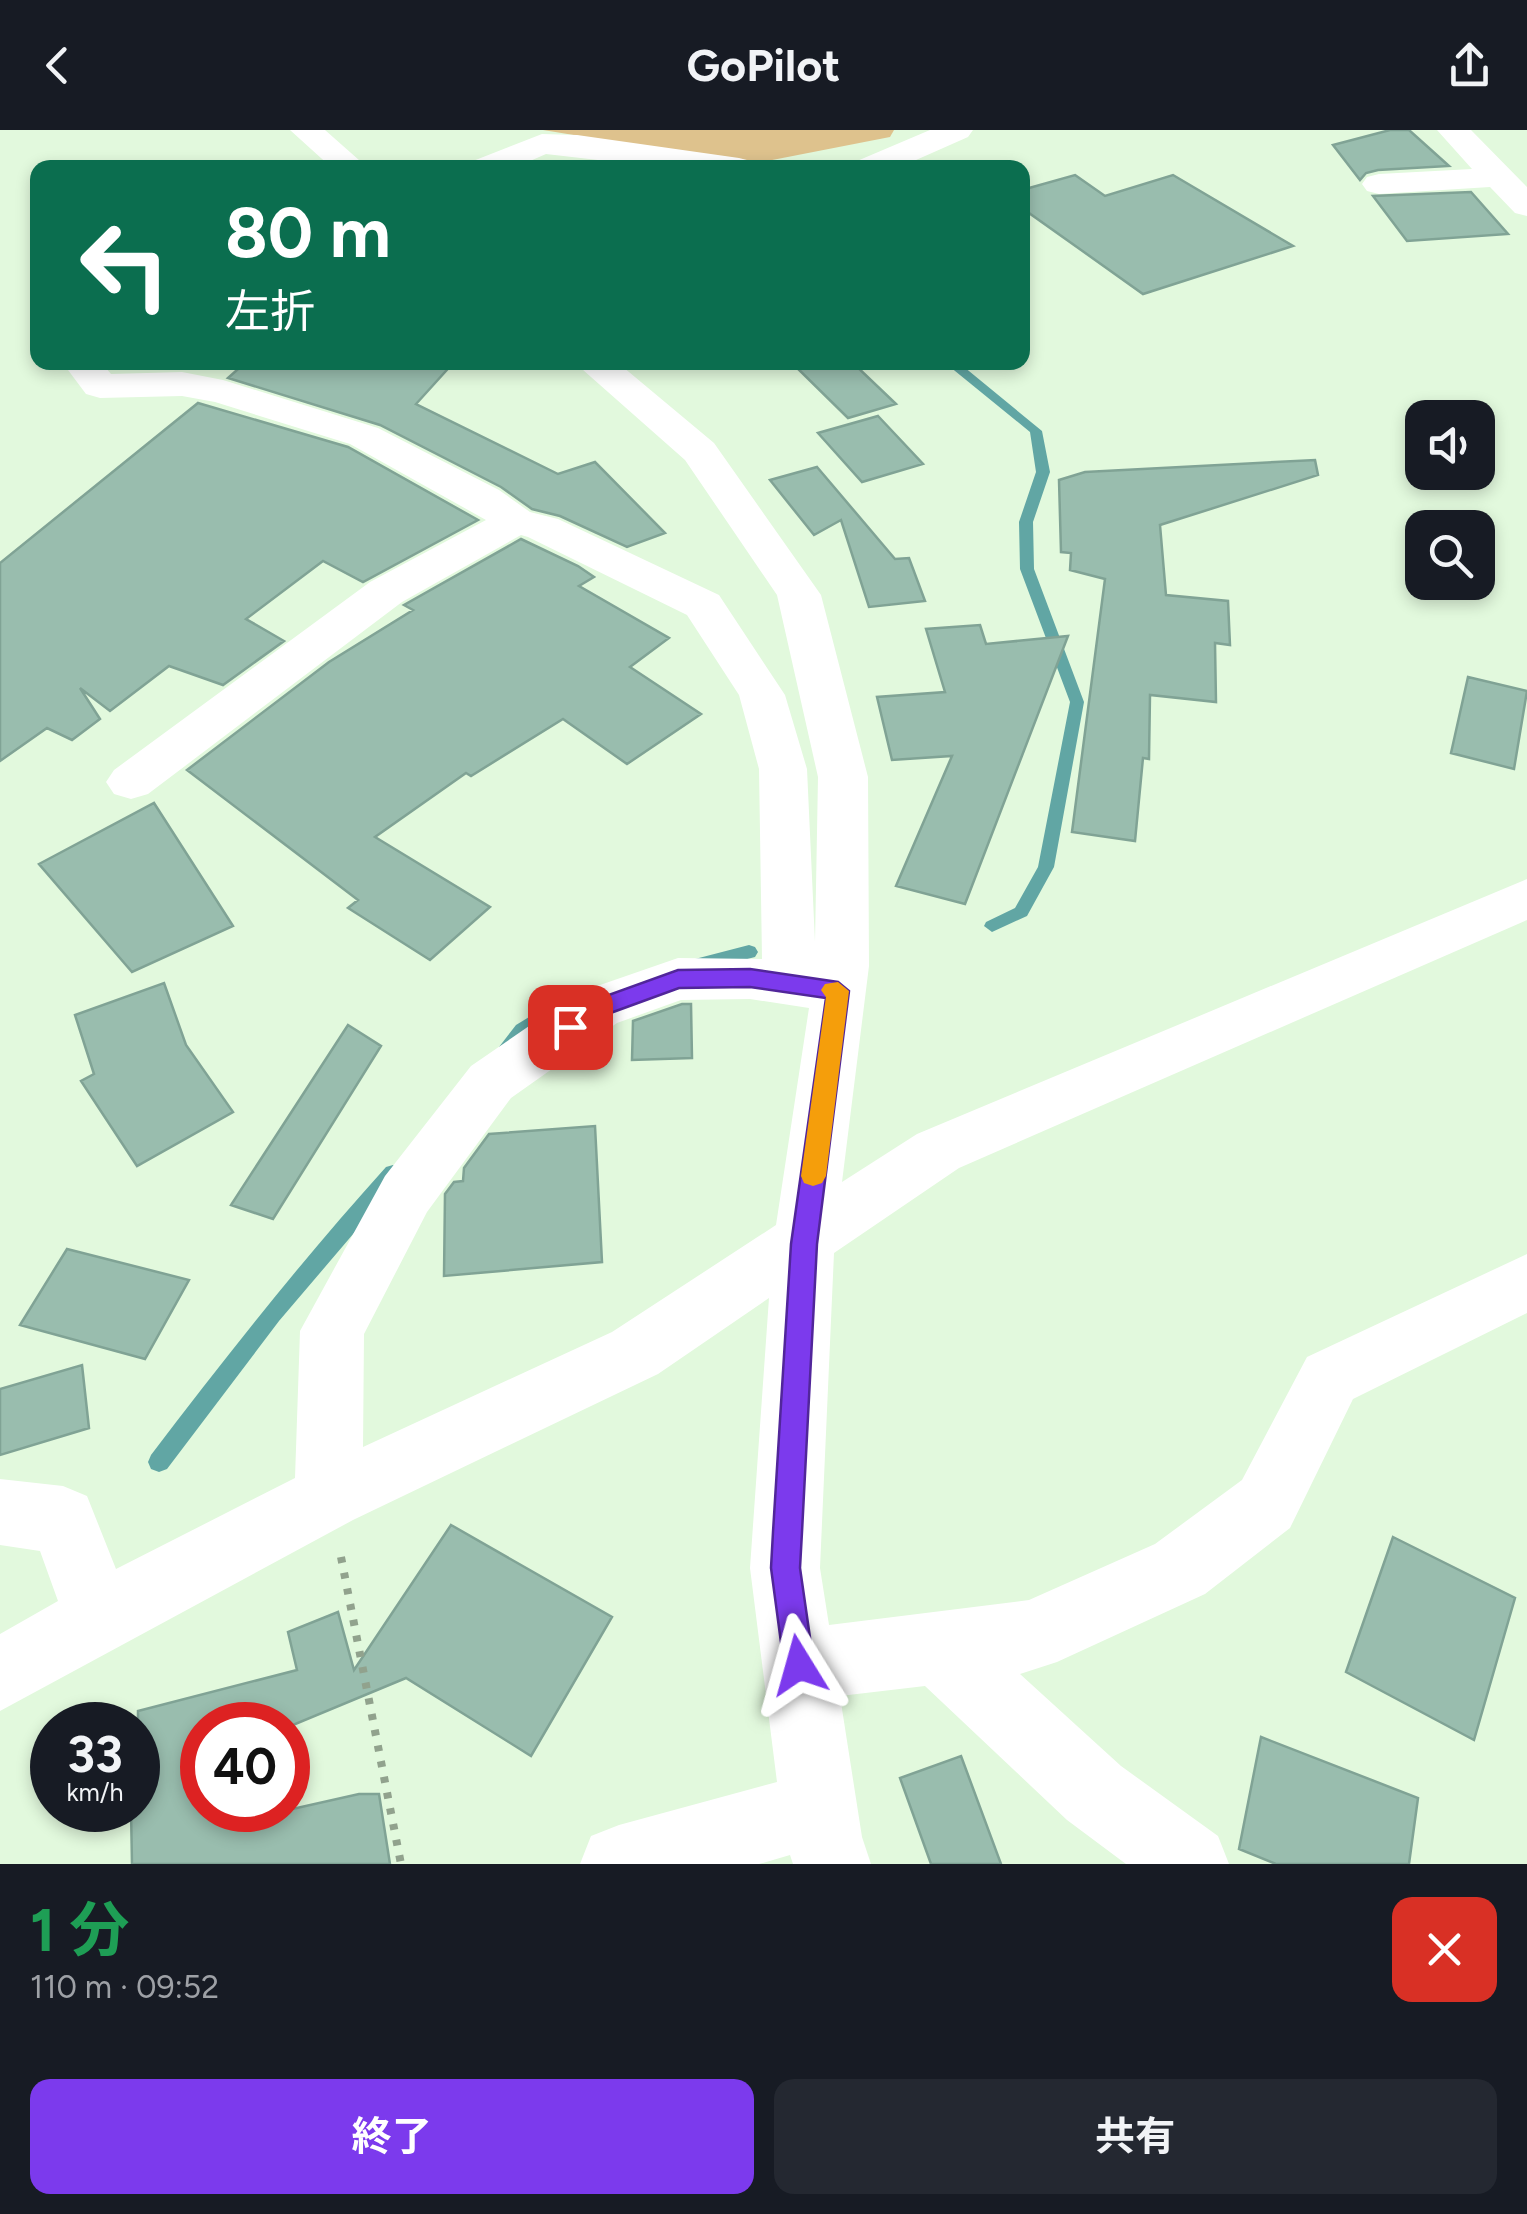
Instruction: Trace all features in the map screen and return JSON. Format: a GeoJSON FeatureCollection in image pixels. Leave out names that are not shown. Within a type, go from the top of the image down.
{"type":"FeatureCollection","features":[{"type":"Feature","properties":{"kind":"street"},"geometry":{"type":"LineString","coordinates":[[306,130],[342,160]]}},
{"type":"Feature","properties":{"kind":"street"},"geometry":{"type":"LineString","coordinates":[[888,160],[957,130]]}},
{"type":"Feature","properties":{"kind":"street"},"geometry":{"type":"LineString","coordinates":[[1453,130],[1527,206]]}},
{"type":"Feature","properties":{"kind":"street"},"geometry":{"type":"LineString","coordinates":[[504,160],[542,144],[577,144],[684,160]]}},
{"type":"Feature","properties":{"kind":"street"},"geometry":{"type":"LineString","coordinates":[[1379,184],[1498,177]]}},
{"type":"Feature","properties":{"kind":"street"},"geometry":{"type":"LineString","coordinates":[[87,370],[100,386],[182,384],[223,392],[364,436],[484,500],[515,521],[544,528],[703,606],[762,695],[783,769],[814,988],[785,1568],[826,1836],[619,1864]]}},
{"type":"Feature","properties":{"kind":"street"},"geometry":{"type":"LineString","coordinates":[[329,1497],[332,1331],[406,1194],[491,1082],[597,1008],[678,979],[750,978],[814,988],[842,966],[843,776],[799,595],[700,452],[603,370]]}},
{"type":"Feature","properties":{"kind":"street"},"geometry":{"type":"LineString","coordinates":[[131,782],[386,592],[515,521]]}},
{"type":"Feature","properties":{"kind":"street"},"geometry":{"type":"LineString","coordinates":[[0,1674],[329,1497],[635,1353],[804,1244],[938,1151],[1527,898]]}},
{"type":"Feature","properties":{"kind":"street"},"geometry":{"type":"LineString","coordinates":[[799,1665],[1031,1636],[1180,1568],[1266,1504],[1330,1378],[1527,1282]]}},
{"type":"Feature","properties":{"kind":"street"},"geometry":{"type":"LineString","coordinates":[[0,1512],[63,1520],[100,1618]]}},
{"type":"Feature","properties":{"kind":"street"},"geometry":{"type":"LineString","coordinates":[[938,1648],[1094,1793],[1190,1864]]}},
{"type":"Feature","properties":{"kind":"path"},"geometry":{"type":"LineString","coordinates":[[329,1497],[402,1864]]}},
{"type":"Feature","properties":{"kind":"shaded area"},"geometry":{"type":"Polygon","coordinates":[[[543,130],[894,130],[890,137],[772,160],[727,160],[543,130]]]}},
{"type":"Feature","properties":{"kind":"building"},"geometry":{"type":"Polygon","coordinates":[[[1390,130],[1409,130],[1449,166],[1378,170],[1366,173],[1360,180],[1333,145],[1390,130]]]}},
{"type":"Feature","properties":{"kind":"building"},"geometry":{"type":"Polygon","coordinates":[[[1075,175],[1105,196],[1173,175],[1293,246],[1143,294],[1030,214],[1030,188],[1075,175]]]}},
{"type":"Feature","properties":{"kind":"building"},"geometry":{"type":"Polygon","coordinates":[[[1471,192],[1508,234],[1407,241],[1373,196],[1471,192]]]}},
{"type":"Feature","properties":{"kind":"building"},"geometry":{"type":"Polygon","coordinates":[[[237,370],[447,370],[416,404],[558,474],[595,462],[665,533],[627,547],[560,516],[532,509],[501,487],[380,425],[228,378],[237,370]]]}},
{"type":"Feature","properties":{"kind":"building"},"geometry":{"type":"Polygon","coordinates":[[[799,370],[860,370],[896,404],[848,418],[799,370]]]}},
{"type":"Feature","properties":{"kind":"building"},"geometry":{"type":"Polygon","coordinates":[[[198,403],[348,447],[478,520],[363,582],[323,561],[246,619],[284,641],[223,685],[169,666],[110,711],[80,688],[100,719],[72,740],[47,728],[0,761],[0,563],[198,403]]]}},
{"type":"Feature","properties":{"kind":"building"},"geometry":{"type":"Polygon","coordinates":[[[878,416],[923,464],[862,482],[818,433],[878,416]]]}},
{"type":"Feature","properties":{"kind":"building"},"geometry":{"type":"Polygon","coordinates":[[[1315,460],[1318,475],[1160,525],[1166,595],[1228,601],[1230,645],[1215,643],[1216,702],[1150,695],[1149,759],[1143,758],[1135,841],[1072,832],[1105,579],[1070,570],[1071,553],[1061,552],[1059,480],[1085,472],[1315,460]]]}},
{"type":"Feature","properties":{"kind":"building"},"geometry":{"type":"Polygon","coordinates":[[[817,467],[895,559],[909,558],[925,601],[869,607],[841,520],[814,535],[770,480],[817,467]]]}},
{"type":"Feature","properties":{"kind":"building"},"geometry":{"type":"Polygon","coordinates":[[[521,539],[578,566],[594,577],[579,586],[669,638],[630,667],[701,714],[627,764],[563,719],[471,776],[466,773],[375,837],[490,907],[430,960],[348,908],[358,900],[187,770],[329,662],[413,610],[404,605],[521,539]]]}},
{"type":"Feature","properties":{"kind":"building"},"geometry":{"type":"Polygon","coordinates":[[[980,625],[986,644],[1068,636],[965,904],[896,886],[952,756],[892,760],[877,697],[945,692],[926,629],[980,625]]]}},
{"type":"Feature","properties":{"kind":"building"},"geometry":{"type":"Polygon","coordinates":[[[1468,677],[1527,691],[1514,769],[1451,753],[1468,677]]]}},
{"type":"Feature","properties":{"kind":"building"},"geometry":{"type":"Polygon","coordinates":[[[154,803],[233,926],[132,972],[39,864],[154,803]]]}},
{"type":"Feature","properties":{"kind":"building"},"geometry":{"type":"Polygon","coordinates":[[[164,983],[186,1045],[233,1112],[137,1166],[81,1081],[94,1074],[75,1015],[164,983]]]}},
{"type":"Feature","properties":{"kind":"building"},"geometry":{"type":"Polygon","coordinates":[[[691,1004],[692,1058],[632,1060],[633,1021],[691,1004]]]}},
{"type":"Feature","properties":{"kind":"building"},"geometry":{"type":"Polygon","coordinates":[[[348,1025],[381,1046],[273,1219],[231,1205],[348,1025]]]}},
{"type":"Feature","properties":{"kind":"building"},"geometry":{"type":"Polygon","coordinates":[[[595,1126],[602,1262],[444,1276],[445,1194],[454,1182],[463,1181],[464,1168],[489,1134],[595,1126]]]}},
{"type":"Feature","properties":{"kind":"building"},"geometry":{"type":"Polygon","coordinates":[[[67,1249],[189,1280],[145,1359],[20,1325],[67,1249]]]}},
{"type":"Feature","properties":{"kind":"building"},"geometry":{"type":"Polygon","coordinates":[[[82,1365],[89,1428],[0,1455],[0,1389],[82,1365]]]}},
{"type":"Feature","properties":{"kind":"building"},"geometry":{"type":"Polygon","coordinates":[[[451,1525],[612,1617],[531,1756],[406,1678],[310,1718],[310,1702],[180,1702],[180,1832],[310,1832],[310,1805],[359,1794],[379,1794],[390,1864],[132,1864],[131,1832],[160,1832],[160,1705],[297,1670],[288,1632],[338,1612],[354,1670],[451,1525]]]}},
{"type":"Feature","properties":{"kind":"building"},"geometry":{"type":"Polygon","coordinates":[[[1393,1537],[1515,1598],[1474,1740],[1346,1672],[1393,1537]]]}},
{"type":"Feature","properties":{"kind":"building"},"geometry":{"type":"Polygon","coordinates":[[[1261,1737],[1418,1798],[1409,1864],[1276,1864],[1239,1849],[1261,1737]]]}},
{"type":"Feature","properties":{"kind":"building"},"geometry":{"type":"Polygon","coordinates":[[[961,1756],[1001,1864],[931,1864],[900,1778],[961,1756]]]}},
{"type":"Feature","properties":{"kind":"waterway"},"geometry":{"type":"LineString","coordinates":[[960,370],[1036,431],[1043,472],[1026,522],[1027,569],[1077,702],[1046,867],[1021,912],[992,926]]}},
{"type":"Feature","properties":{"kind":"waterway"},"geometry":{"type":"LineString","coordinates":[[701,964],[749,952]]}},
{"type":"Feature","properties":{"kind":"waterway"},"geometry":{"type":"LineString","coordinates":[[508,1047],[522,1030],[557,1007]]}},
{"type":"Feature","properties":{"kind":"waterway"},"geometry":{"type":"LineString","coordinates":[[159,1462],[272,1314],[393,1173]]}},
{"type":"Feature","properties":{"kind":"slow traffic"},"geometry":{"type":"LineString","coordinates":[[813,1176],[838,991],[833,990]]}},
{"type":"Feature","properties":{"kind":"route"},"geometry":{"type":"LineString","coordinates":[[570,1027],[597,1008],[678,979],[750,978],[838,991],[804,1244],[787,1532],[785,1568],[799,1665]]}}]}
